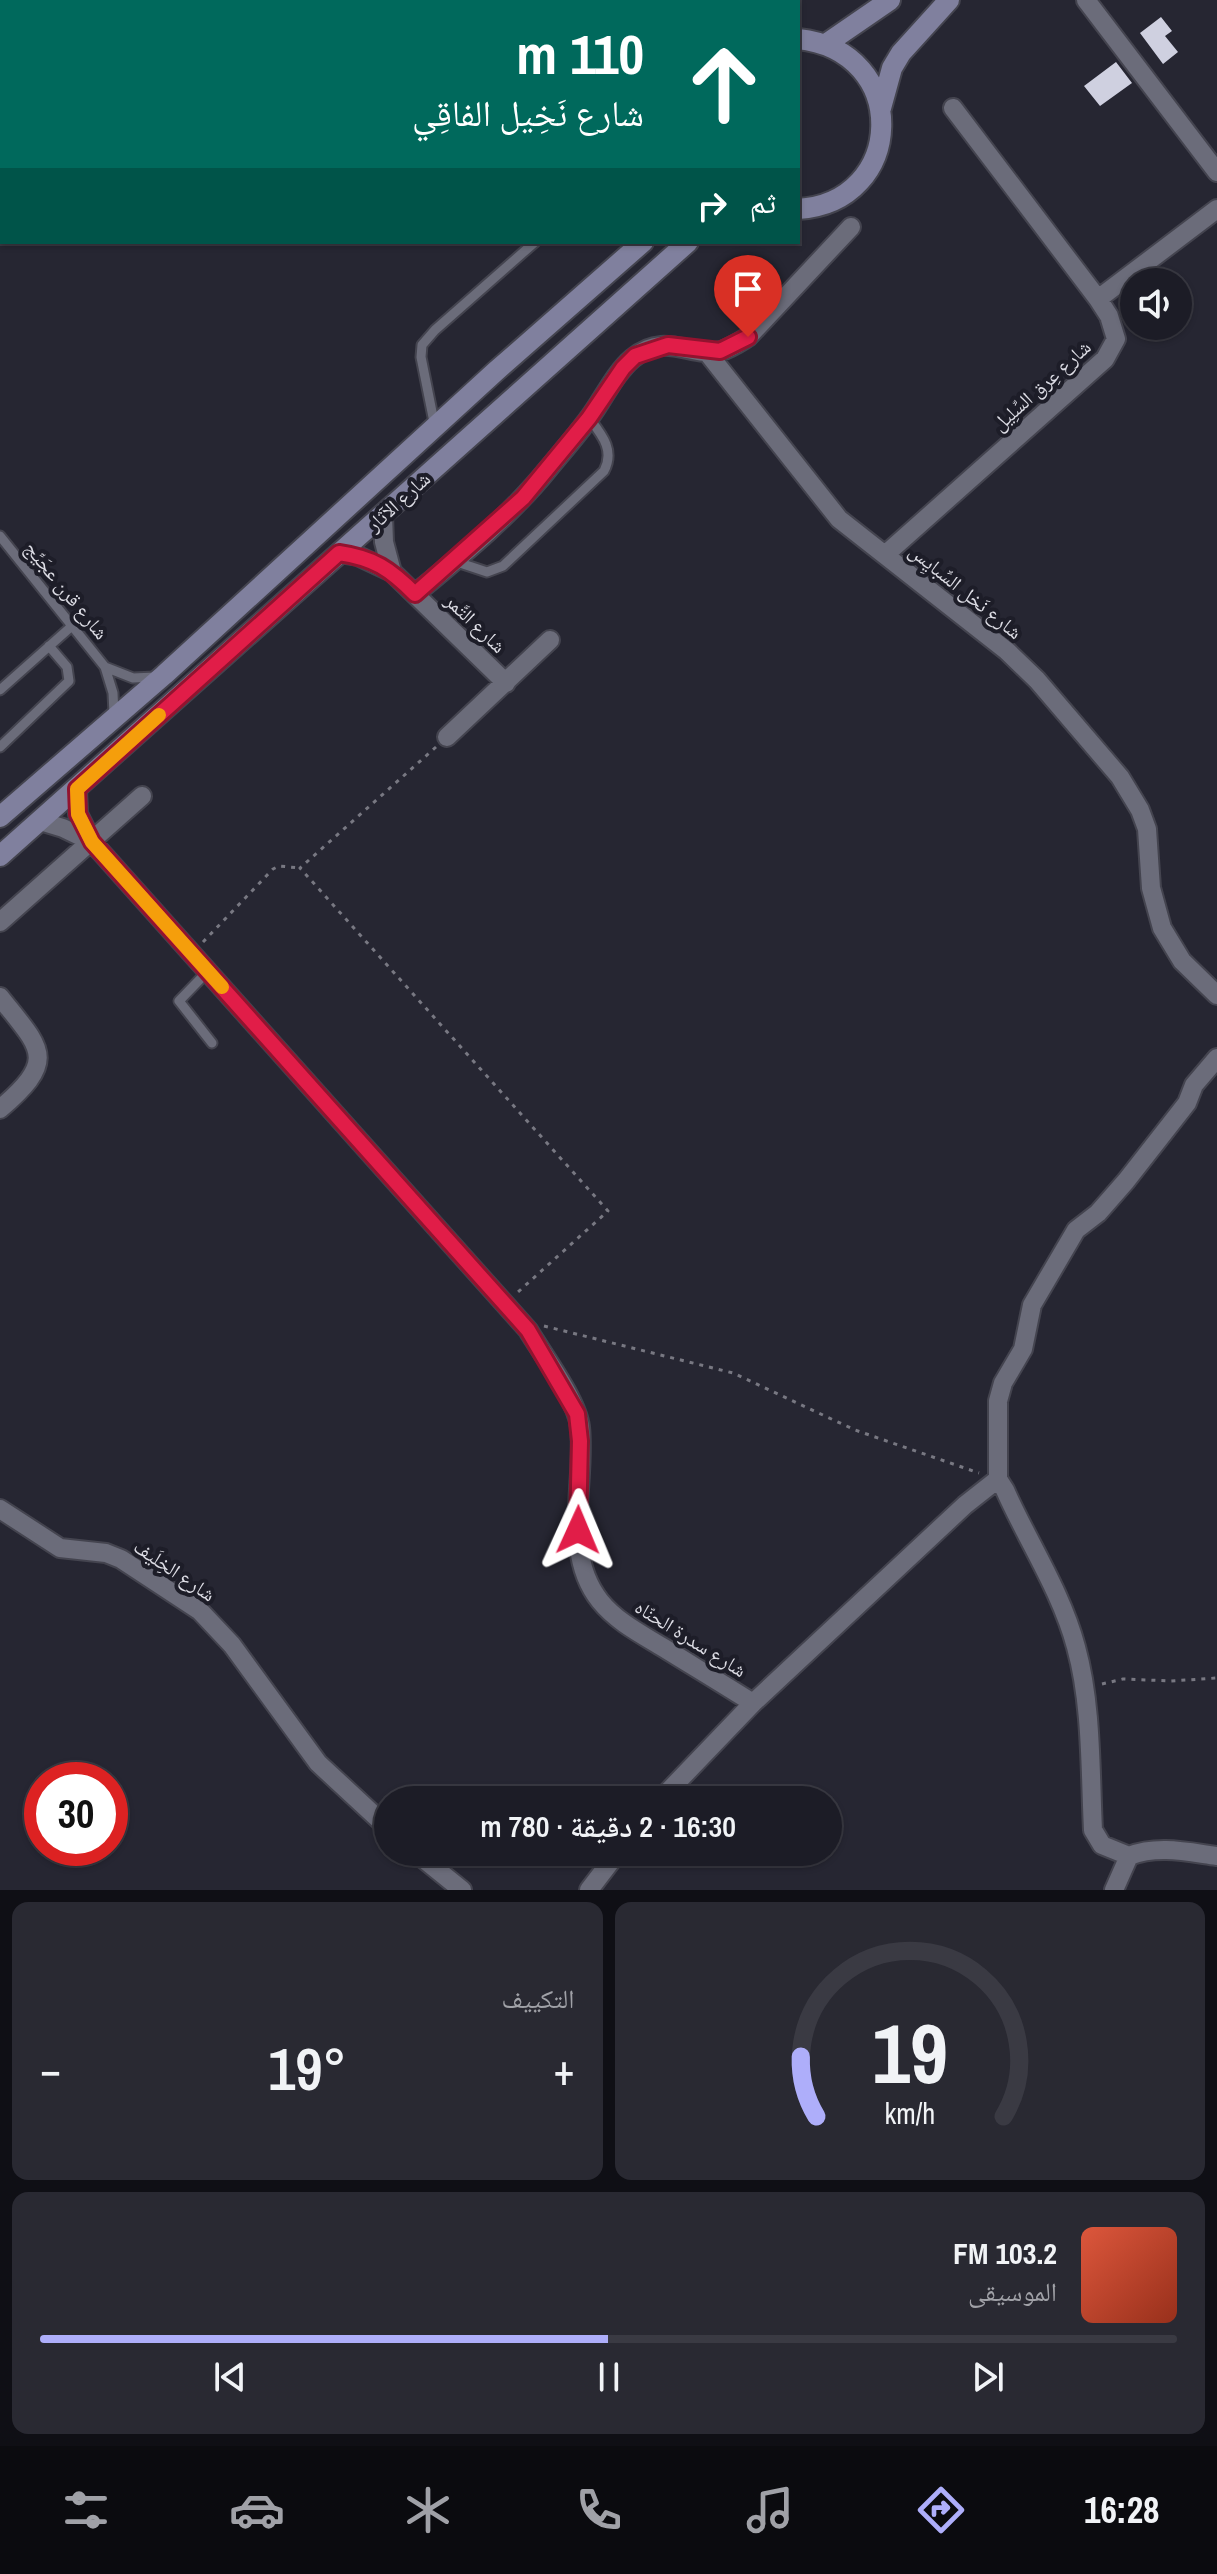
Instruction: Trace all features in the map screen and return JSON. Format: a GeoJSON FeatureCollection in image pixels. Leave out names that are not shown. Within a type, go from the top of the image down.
{"type":"FeatureCollection","features":[{"type":"Feature","properties":{"kind":"street"},"geometry":{"type":"LineString","coordinates":[[814,41],[890,0]]}},
{"type":"Feature","properties":{"kind":"street"},"geometry":{"type":"LineString","coordinates":[[800,209],[833,201],[852,189],[867,172],[880,141],[881,108],[892,68],[901,53],[949,0]]}},
{"type":"Feature","properties":{"kind":"street"},"geometry":{"type":"LineString","coordinates":[[1086,0],[1217,172]]}},
{"type":"Feature","properties":{"kind":"street"},"geometry":{"type":"LineString","coordinates":[[814,41],[846,54],[862,69],[874,87],[881,108]]}},
{"type":"Feature","properties":{"kind":"street","name":"شارع عِرق السِّلِيل"},"geometry":{"type":"LineString","coordinates":[[886,554],[1105,359],[1116,339],[1109,316],[1098,299],[953,108]]}},
{"type":"Feature","properties":{"kind":"street"},"geometry":{"type":"LineString","coordinates":[[1098,299],[1217,209]]}},
{"type":"Feature","properties":{"kind":"street","name":"شارع التَّمر"},"geometry":{"type":"LineString","coordinates":[[415,594],[523,498],[635,356],[668,345],[720,351],[748,337],[851,227]]}},
{"type":"Feature","properties":{"kind":"street","name":"شارع الآثار"},"geometry":{"type":"LineString","coordinates":[[0,817],[164,675],[641,244]]}},
{"type":"Feature","properties":{"kind":"street","name":"شارع الآثار"},"geometry":{"type":"LineString","coordinates":[[0,856],[686,244]]}},
{"type":"Feature","properties":{"kind":"street","name":"شارع نَخل السِّبايِس"},"geometry":{"type":"LineString","coordinates":[[706,351],[839,519],[1007,651],[1037,680],[1120,777],[1140,810],[1147,829],[1151,888],[1162,928],[1182,961],[1217,995]]}},
{"type":"Feature","properties":{"kind":"street"},"geometry":{"type":"LineString","coordinates":[[383,515],[384,542],[392,572]]}},
{"type":"Feature","properties":{"kind":"street","name":"شارع التَّمر"},"geometry":{"type":"LineString","coordinates":[[339,553],[358,556],[392,572],[506,683]]}},
{"type":"Feature","properties":{"kind":"street","name":"شارع التَّمر"},"geometry":{"type":"LineString","coordinates":[[447,737],[550,640]]}},
{"type":"Feature","properties":{"kind":"street"},"geometry":{"type":"LineString","coordinates":[[77,789],[78,814],[92,842]]}},
{"type":"Feature","properties":{"kind":"street"},"geometry":{"type":"LineString","coordinates":[[0,922],[142,796]]}},
{"type":"Feature","properties":{"kind":"street"},"geometry":{"type":"LineString","coordinates":[[40,821],[92,842]]}},
{"type":"Feature","properties":{"kind":"street","name":"شارع سدرة الحنّاه"},"geometry":{"type":"LineString","coordinates":[[92,842],[521,1320],[577,1414],[580,1441],[578,1530],[587,1576],[598,1599],[630,1627],[753,1703]]}},
{"type":"Feature","properties":{"kind":"street"},"geometry":{"type":"LineString","coordinates":[[0,997],[34,1040],[38,1051],[34,1076],[0,1109]]}},
{"type":"Feature","properties":{"kind":"street"},"geometry":{"type":"LineString","coordinates":[[1217,1058],[1194,1085],[1187,1103],[1126,1181],[1098,1213],[1076,1230],[1032,1305],[1023,1349],[1003,1383],[998,1401],[998,1479],[1064,1610],[1076,1647],[1084,1689],[1093,1830],[1102,1845],[1129,1856],[1144,1851],[1169,1850],[1217,1856]]}},
{"type":"Feature","properties":{"kind":"street"},"geometry":{"type":"LineString","coordinates":[[673,1786],[753,1703],[965,1505],[998,1479]]}},
{"type":"Feature","properties":{"kind":"street","name":"شارع الخِلَيف"},"geometry":{"type":"LineString","coordinates":[[0,1509],[60,1548],[106,1553],[121,1559],[186,1600],[214,1624],[232,1645],[318,1763],[374,1815]]}},
{"type":"Feature","properties":{"kind":"street"},"geometry":{"type":"LineString","coordinates":[[1114,1890],[1129,1856]]}},
{"type":"Feature","properties":{"kind":"street"},"geometry":{"type":"LineString","coordinates":[[432,1866],[462,1890]]}},
{"type":"Feature","properties":{"kind":"street"},"geometry":{"type":"LineString","coordinates":[[589,1890],[607,1866]]}},
{"type":"Feature","properties":{"kind":"lane"},"geometry":{"type":"LineString","coordinates":[[435,427],[422,370],[422,345],[533,244]]}},
{"type":"Feature","properties":{"kind":"lane"},"geometry":{"type":"LineString","coordinates":[[454,561],[487,572],[503,566],[604,471],[609,462],[609,449],[589,418]]}},
{"type":"Feature","properties":{"kind":"lane","name":"شارع قرن عجَيِّج"},"geometry":{"type":"LineString","coordinates":[[0,536],[105,667],[113,693],[113,717]]}},
{"type":"Feature","properties":{"kind":"lane"},"geometry":{"type":"LineString","coordinates":[[0,690],[73,625]]}},
{"type":"Feature","properties":{"kind":"lane"},"geometry":{"type":"LineString","coordinates":[[0,747],[69,681],[67,667],[49,646]]}},
{"type":"Feature","properties":{"kind":"lane","name":"شارع قرن عجَيِّج"},"geometry":{"type":"LineString","coordinates":[[105,667],[133,678],[164,675]]}},
{"type":"Feature","properties":{"kind":"lane"},"geometry":{"type":"LineString","coordinates":[[0,672],[9,682]]}},
{"type":"Feature","properties":{"kind":"lane"},"geometry":{"type":"LineString","coordinates":[[208,971],[179,1001],[212,1043]]}},
{"type":"Feature","properties":{"kind":"path"},"geometry":{"type":"LineString","coordinates":[[300,868],[447,737]]}},
{"type":"Feature","properties":{"kind":"path"},"geometry":{"type":"LineString","coordinates":[[192,953],[273,869],[279,866],[300,868],[608,1211],[506,1302]]}},
{"type":"Feature","properties":{"kind":"path"},"geometry":{"type":"LineString","coordinates":[[521,1320],[733,1373],[855,1430],[998,1479]]}},
{"type":"Feature","properties":{"kind":"path"},"geometry":{"type":"LineString","coordinates":[[1084,1689],[1123,1679],[1171,1681],[1217,1678]]}},
{"type":"Feature","properties":{"kind":"building"},"geometry":{"type":"Polygon","coordinates":[[[1161,17],[1172,31],[1165,36],[1178,52],[1163,64],[1140,33],[1161,17]]]}},
{"type":"Feature","properties":{"kind":"building"},"geometry":{"type":"Polygon","coordinates":[[[1116,62],[1132,83],[1100,106],[1084,86],[1116,62]]]}},
{"type":"Feature","properties":{"kind":"slow traffic"},"geometry":{"type":"LineString","coordinates":[[159,715],[77,789],[78,814],[92,842],[222,987]]}},
{"type":"Feature","properties":{"kind":"route"},"geometry":{"type":"LineString","coordinates":[[578,1530],[580,1427],[577,1414],[528,1330],[92,842],[78,814],[77,789],[339,553],[376,562],[392,572],[415,594],[523,498],[635,356],[668,345],[720,351],[748,337]]}}]}
